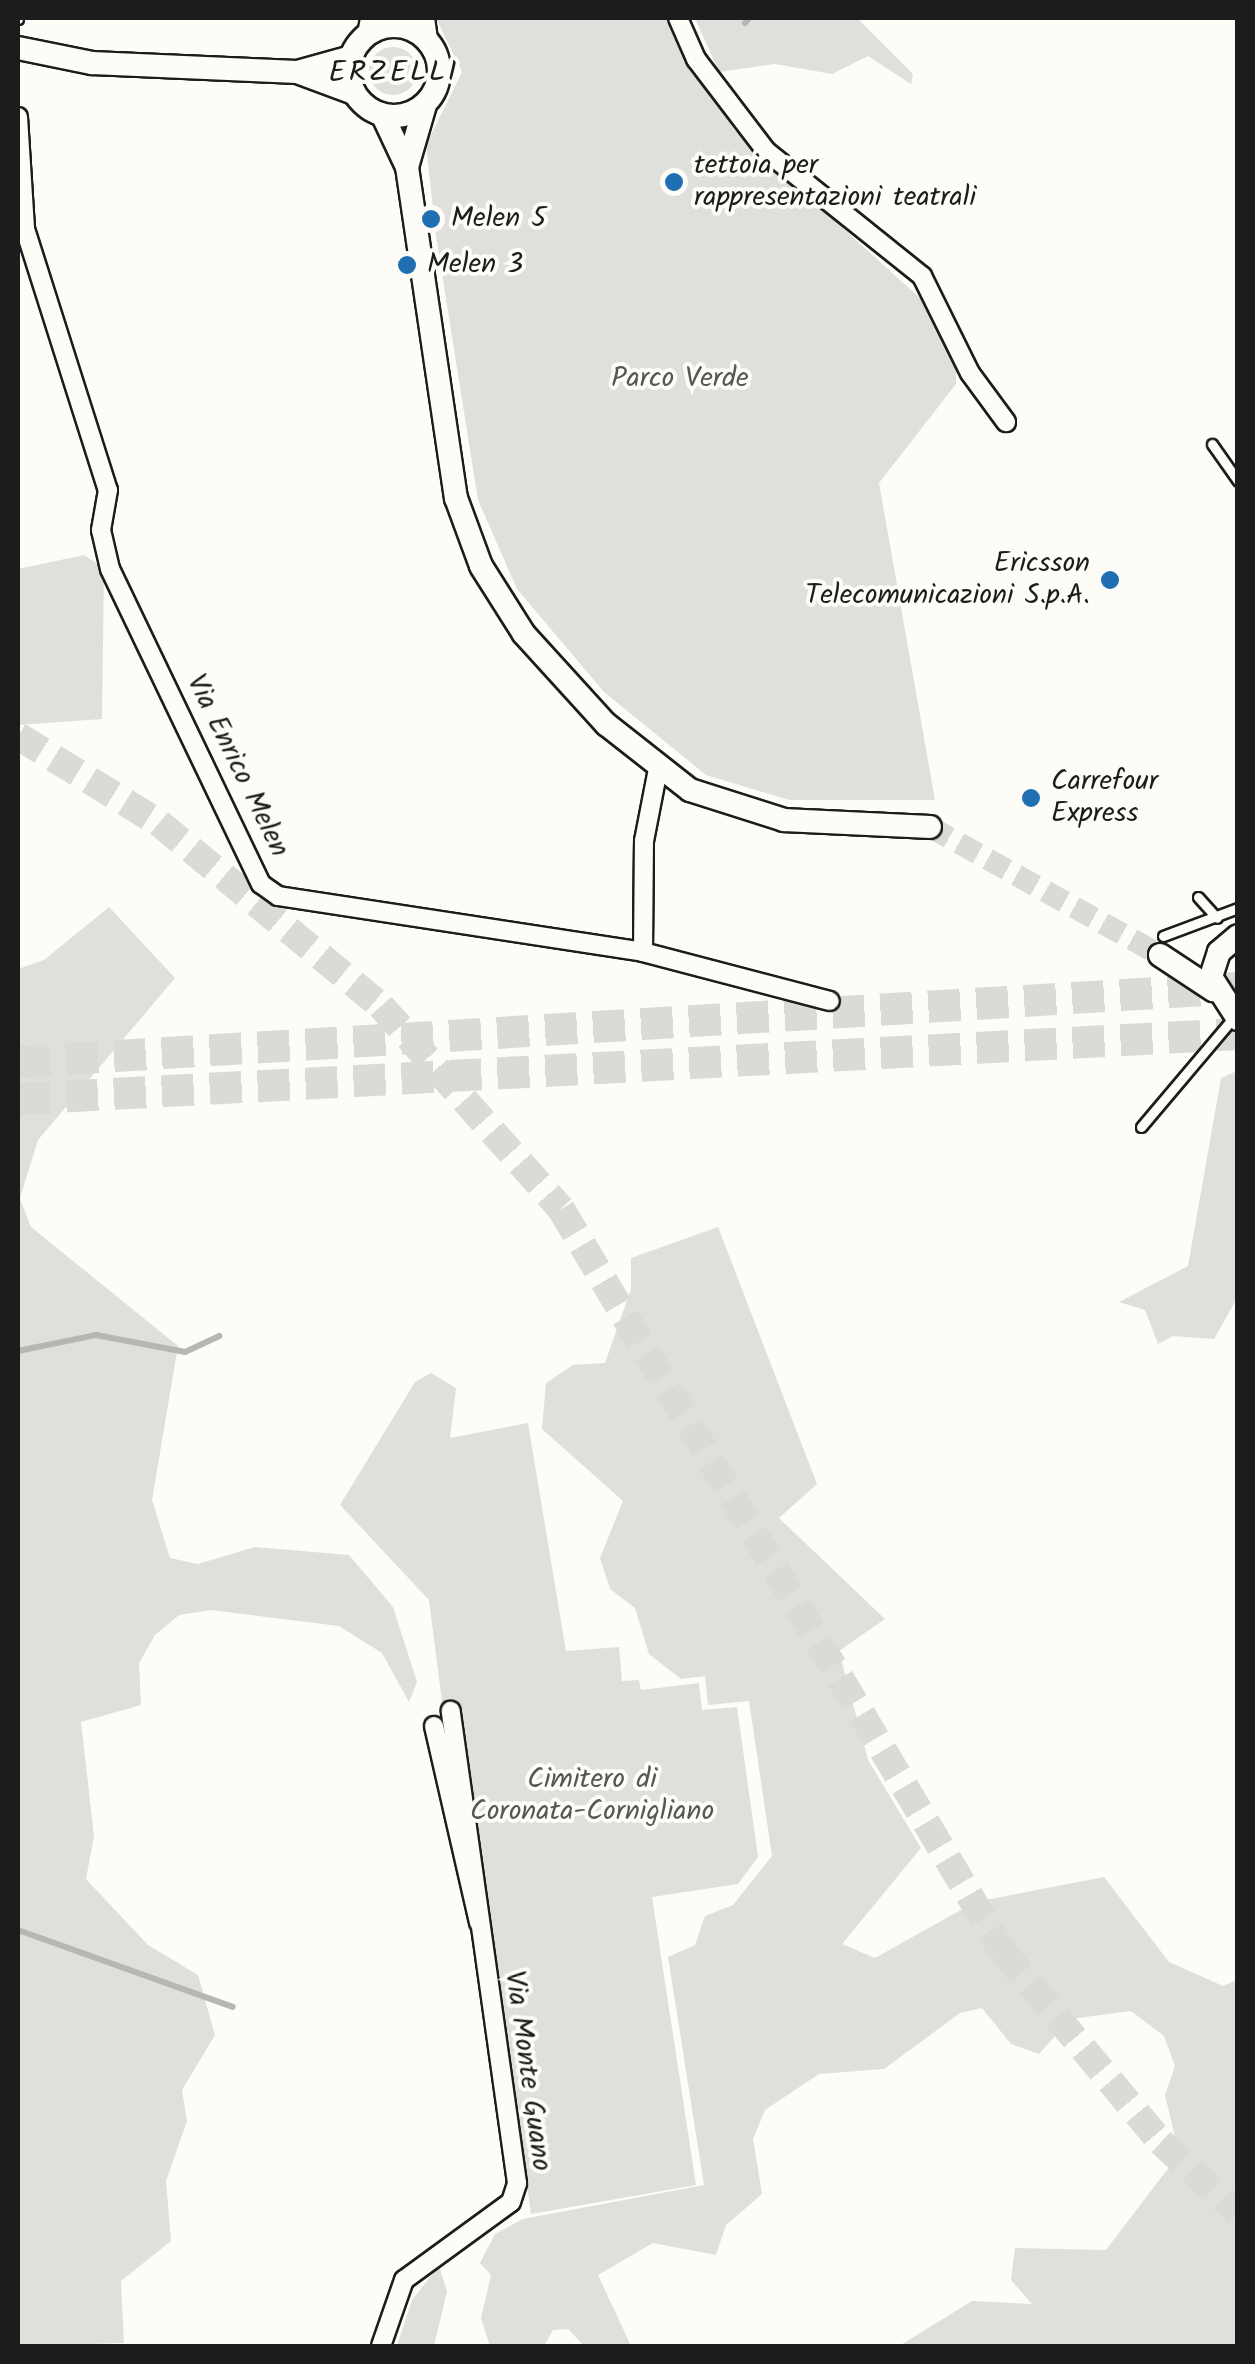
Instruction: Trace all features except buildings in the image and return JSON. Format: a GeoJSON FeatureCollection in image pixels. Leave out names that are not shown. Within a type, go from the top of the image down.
{"type":"FeatureCollection","features":[{"type":"Feature","properties":{"kind":"street"},"geometry":{"type":"LineString","coordinates":[[678,18],[696,59],[766,152],[922,276],[970,372],[1006,422]]}},
{"type":"Feature","properties":{"kind":"street"},"geometry":{"type":"LineString","coordinates":[[354,92],[351,57],[368,26],[398,22],[426,29],[440,73],[425,105],[407,167]]}},
{"type":"Feature","properties":{"kind":"street"},"geometry":{"type":"LineString","coordinates":[[18,37],[28,50],[92,63],[297,72],[354,92],[384,116],[407,167],[446,450],[470,541],[524,634],[658,768],[740,811],[930,827]]}},
{"type":"Feature","properties":{"kind":"street"},"geometry":{"type":"LineString","coordinates":[[297,72],[351,57]]}},
{"type":"Feature","properties":{"kind":"street"},"geometry":{"type":"LineString","coordinates":[[384,116],[425,105]]}},
{"type":"Feature","properties":{"kind":"street","name":"Via Enrico Melen"},"geometry":{"type":"LineString","coordinates":[[18,117],[25,229],[108,490],[102,530],[110,568],[261,884],[278,896],[643,952],[830,1001]]}},
{"type":"Feature","properties":{"kind":"street"},"geometry":{"type":"LineString","coordinates":[[643,952],[644,841],[658,768]]}},
{"type":"Feature","properties":{"kind":"street"},"geometry":{"type":"LineString","coordinates":[[1213,990],[1228,944],[1160,955],[1213,990],[1236,1018]]}},
{"type":"Feature","properties":{"kind":"street","name":"Via Monte Guano"},"geometry":{"type":"LineString","coordinates":[[381,2346],[404,2280],[515,2195],[451,1710]]}},
{"type":"Feature","properties":{"kind":"street","name":"Via Monte Guano"},"geometry":{"type":"LineString","coordinates":[[434,1726],[468,1908],[479,1924]]}},
{"type":"Feature","properties":{"kind":"lane"},"geometry":{"type":"LineString","coordinates":[[1212,444],[1238,481]]}},
{"type":"Feature","properties":{"kind":"lane"},"geometry":{"type":"LineString","coordinates":[[1198,897],[1217,918]]}},
{"type":"Feature","properties":{"kind":"lane"},"geometry":{"type":"LineString","coordinates":[[1162,936],[1238,908]]}},
{"type":"Feature","properties":{"kind":"lane"},"geometry":{"type":"LineString","coordinates":[[1141,1127],[1236,1018]]}},
{"type":"Feature","properties":{"kind":"green space","name":"Parco Verde"},"geometry":{"type":"Polygon","coordinates":[[[436,18],[667,18],[734,130],[921,299],[956,358],[956,384],[879,483],[935,800],[789,800],[706,775],[604,692],[517,589],[478,500],[436,236],[426,145],[462,72],[436,18]]]}},
{"type":"Feature","properties":{"kind":"green space"},"geometry":{"type":"Polygon","coordinates":[[[695,18],[857,18],[913,74],[911,84],[868,56],[832,74],[775,64],[719,72],[695,18]]]}},
{"type":"Feature","properties":{"kind":"green space"},"geometry":{"type":"Polygon","coordinates":[[[393,47],[410,54],[417,71],[410,88],[393,95],[376,88],[369,71],[376,54],[393,47]]]}},
{"type":"Feature","properties":{"kind":"green space"},"geometry":{"type":"Polygon","coordinates":[[[84,555],[104,568],[102,719],[18,725],[18,569],[84,555]]]}},
{"type":"Feature","properties":{"kind":"green space"},"geometry":{"type":"Polygon","coordinates":[[[109,907],[175,978],[38,1140],[20,1198],[31,1227],[178,1346],[152,1500],[170,1558],[198,1564],[255,1547],[349,1555],[393,1607],[417,1682],[409,1702],[382,1653],[339,1626],[211,1610],[179,1615],[155,1635],[139,1663],[141,1705],[81,1722],[94,1836],[86,1879],[148,1945],[198,1975],[215,2035],[182,2090],[187,2121],[166,2181],[171,2241],[121,2281],[124,2343],[18,2346],[18,969],[44,960],[109,907]]]}},
{"type":"Feature","properties":{"kind":"green space"},"geometry":{"type":"Polygon","coordinates":[[[1237,1071],[1237,1298],[1214,1339],[1173,1336],[1158,1344],[1145,1310],[1119,1302],[1188,1266],[1221,1078],[1237,1071]]]}},
{"type":"Feature","properties":{"kind":"green space"},"geometry":{"type":"Polygon","coordinates":[[[718,1227],[817,1484],[779,1518],[885,1619],[839,1651],[868,1760],[921,1848],[842,1944],[875,1958],[975,1902],[1104,1877],[1169,1962],[1223,1986],[1237,1980],[1237,2346],[899,2346],[972,2301],[1032,2304],[1011,2280],[1015,2248],[1106,2250],[1179,2154],[1165,2095],[1175,2066],[1164,2036],[1131,2011],[1070,2019],[1039,2054],[1011,2044],[982,2008],[960,2013],[884,2069],[819,2074],[765,2110],[753,2139],[762,2194],[726,2225],[716,2255],[653,2243],[598,2275],[631,2346],[584,2346],[568,2329],[553,2330],[544,2346],[490,2346],[481,2318],[491,2275],[480,2263],[495,2234],[523,2219],[704,2185],[668,1957],[695,1945],[705,1916],[733,1905],[772,1856],[749,1701],[708,1705],[705,1676],[681,1679],[649,1654],[635,1608],[610,1589],[600,1558],[623,1501],[542,1429],[546,1383],[573,1365],[605,1363],[631,1289],[631,1258],[718,1227]]]}},
{"type":"Feature","properties":{"kind":"green space","name":"Cimitero di Coronata-Cornigliano"},"geometry":{"type":"Polygon","coordinates":[[[431,1373],[456,1388],[450,1438],[528,1423],[566,1651],[619,1647],[622,1681],[639,1680],[641,1690],[699,1683],[702,1710],[737,1707],[758,1857],[738,1884],[652,1897],[696,2185],[531,2214],[460,1708],[443,1710],[429,1600],[340,1505],[415,1382],[431,1373]]]}},
{"type":"Feature","properties":{"kind":"green space"},"geometry":{"type":"Polygon","coordinates":[[[439,2266],[447,2291],[434,2346],[397,2346],[412,2300],[439,2266]]]}},
{"type":"Feature","properties":{"kind":"waterway"},"geometry":{"type":"LineString","coordinates":[[745,23],[749,18]]}},
{"type":"Feature","properties":{"kind":"waterway"},"geometry":{"type":"LineString","coordinates":[[18,1351],[96,1335],[185,1352],[220,1336]]}},
{"type":"Feature","properties":{"kind":"waterway"},"geometry":{"type":"LineString","coordinates":[[18,1930],[233,2007]]}},
{"type":"Feature","properties":{"kind":"tunnel"},"geometry":{"type":"LineString","coordinates":[[18,736],[159,823],[381,1006],[561,1209],[1003,1952],[1161,2142],[1238,2213]]}},
{"type":"Feature","properties":{"kind":"tunnel"},"geometry":{"type":"LineString","coordinates":[[930,827],[1160,955]]}},
{"type":"Feature","properties":{"kind":"tunnel"},"geometry":{"type":"LineString","coordinates":[[18,1062],[1238,988]]}},
{"type":"Feature","properties":{"kind":"tunnel"},"geometry":{"type":"LineString","coordinates":[[18,1099],[1238,1034]]}},
{"type":"Feature","properties":{"kind":"place","name":"tettoia per rappresentazioni teatrali"},"geometry":{"type":"Point","coordinates":[674,182]}},
{"type":"Feature","properties":{"kind":"place","name":"Melen 5"},"geometry":{"type":"Point","coordinates":[431,219]}},
{"type":"Feature","properties":{"kind":"place","name":"Melen 3"},"geometry":{"type":"Point","coordinates":[407,265]}},
{"type":"Feature","properties":{"kind":"place","name":"Ericsson Telecomunicazioni S.p.A."},"geometry":{"type":"Point","coordinates":[1110,580]}},
{"type":"Feature","properties":{"kind":"place","name":"Carrefour Express"},"geometry":{"type":"Point","coordinates":[1031,798]}},
{"type":"Feature","properties":{"kind":"district","name":"ERZELLI"},"geometry":{"type":"Point","coordinates":[394,73]}}]}
